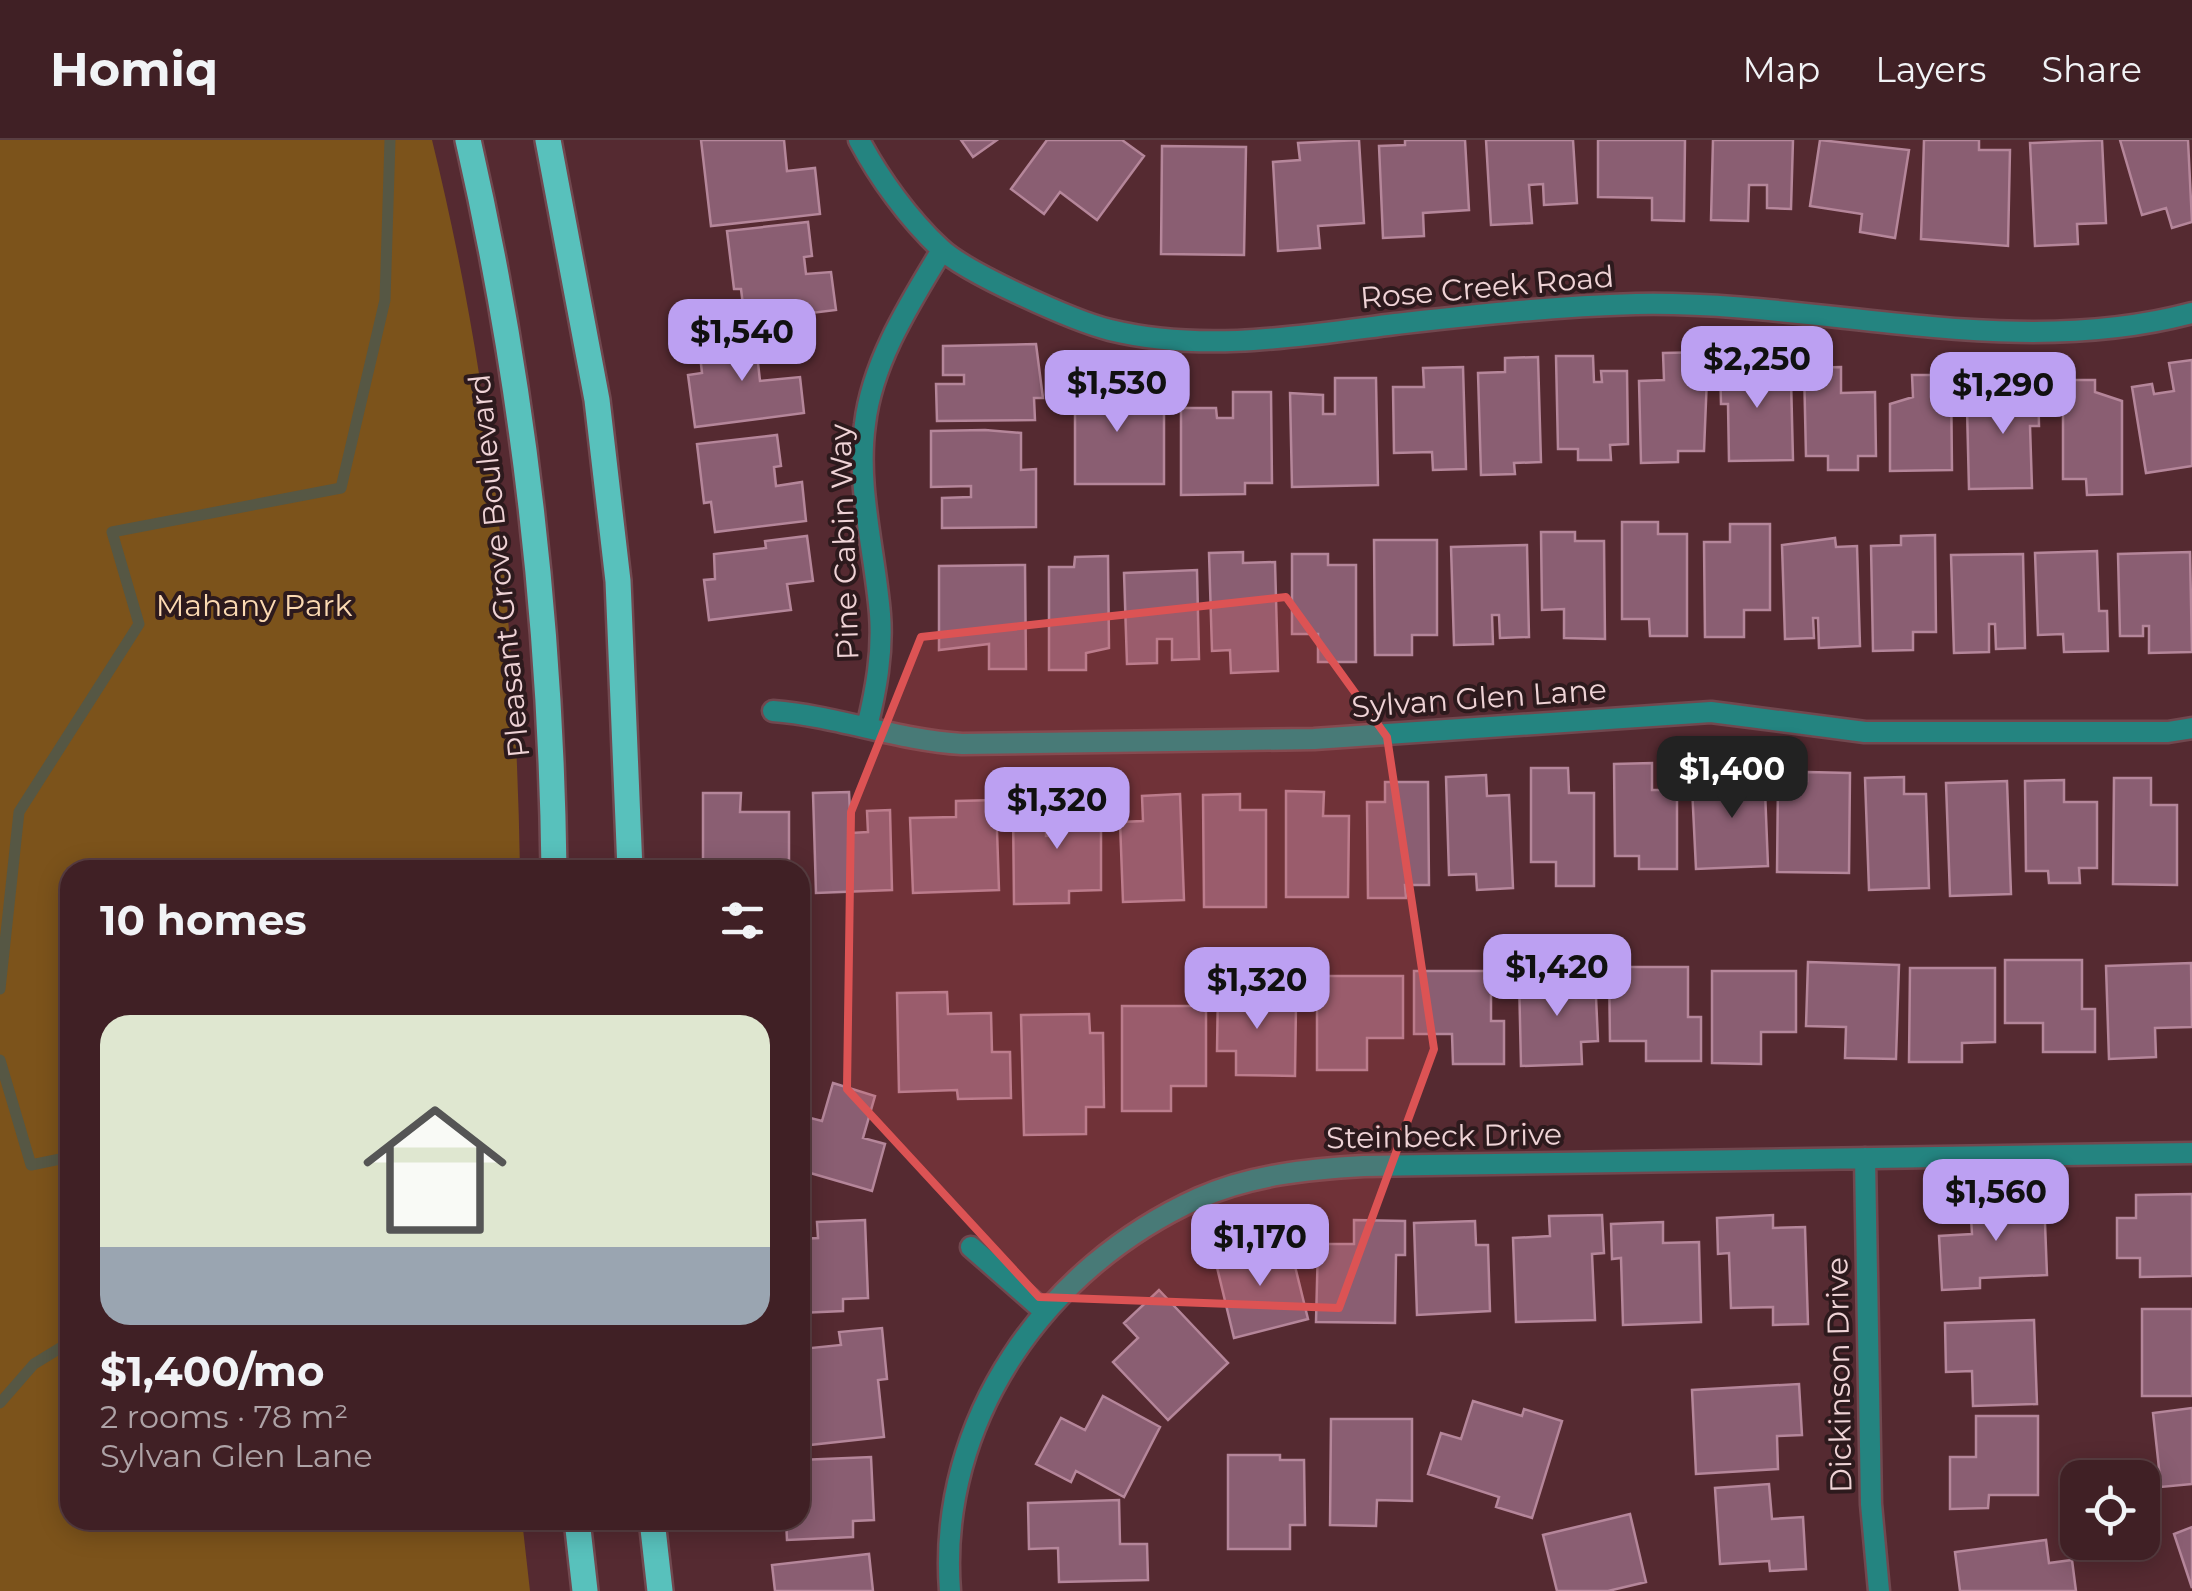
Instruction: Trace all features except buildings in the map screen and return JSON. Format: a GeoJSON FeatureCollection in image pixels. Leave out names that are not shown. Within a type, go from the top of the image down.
{"type":"FeatureCollection","features":[{"type":"Feature","properties":{"kind":"main road","name":"Pleasant Grove Boulevard"},"geometry":{"type":"LineString","coordinates":[[468,140],[504,312],[533,510],[550,702],[554,860]]}},
{"type":"Feature","properties":{"kind":"main road"},"geometry":{"type":"LineString","coordinates":[[548,140],[597,400],[618,582],[630,860]]}},
{"type":"Feature","properties":{"kind":"main road"},"geometry":{"type":"LineString","coordinates":[[578,1530],[585,1591]]}},
{"type":"Feature","properties":{"kind":"main road"},"geometry":{"type":"LineString","coordinates":[[653,1530],[660,1591]]}},
{"type":"Feature","properties":{"kind":"street","name":"Rose Creek Road"},"geometry":{"type":"LineString","coordinates":[[859,140],[872,166],[942,250],[1036,302],[1108,330],[1191,342],[1290,338],[1518,309],[1640,304],[2076,333],[2192,312]]}},
{"type":"Feature","properties":{"kind":"street","name":"Pine Cabin Way"},"geometry":{"type":"LineString","coordinates":[[867,728],[880,674],[880,617],[866,508],[864,424],[886,350],[942,250]]}},
{"type":"Feature","properties":{"kind":"street","name":"Sylvan Glen Lane"},"geometry":{"type":"LineString","coordinates":[[773,711],[819,714],[914,741],[962,744],[1314,739],[1712,712],[1865,732],[2168,732],[2192,728]]}},
{"type":"Feature","properties":{"kind":"street","name":"Steinbeck Drive"},"geometry":{"type":"LineString","coordinates":[[950,1591],[951,1502],[964,1453],[1007,1364],[1043,1310],[1093,1263],[1149,1224],[1201,1197],[1254,1180],[1306,1170],[2192,1153]]}},
{"type":"Feature","properties":{"kind":"street","name":"Dickinson Drive"},"geometry":{"type":"LineString","coordinates":[[1865,1158],[1871,1504],[1879,1591]]}},
{"type":"Feature","properties":{"kind":"street"},"geometry":{"type":"LineString","coordinates":[[971,1246],[1043,1310]]}},
{"type":"Feature","properties":{"kind":"highlighted area"},"geometry":{"type":"Polygon","coordinates":[[[1286,597],[1387,737],[1434,1049],[1339,1308],[1039,1297],[847,1089],[851,812],[921,637],[1286,597]]]}},
{"type":"Feature","properties":{"kind":"green space","name":"Mahany Park"},"geometry":{"type":"Polygon","coordinates":[[[0,140],[432,140],[470,320],[497,502],[513,686],[520,860],[60,860],[60,1530],[523,1530],[530,1591],[0,1591],[0,140]]]}},
{"type":"Feature","properties":{"kind":"waterway"},"geometry":{"type":"LineString","coordinates":[[0,989],[19,812],[139,624],[112,532],[341,488],[385,300],[390,140]]}},
{"type":"Feature","properties":{"kind":"waterway"},"geometry":{"type":"LineString","coordinates":[[0,1060],[31,1165],[60,1159]]}},
{"type":"Feature","properties":{"kind":"waterway"},"geometry":{"type":"LineString","coordinates":[[0,1403],[34,1364],[60,1348]]}}]}
